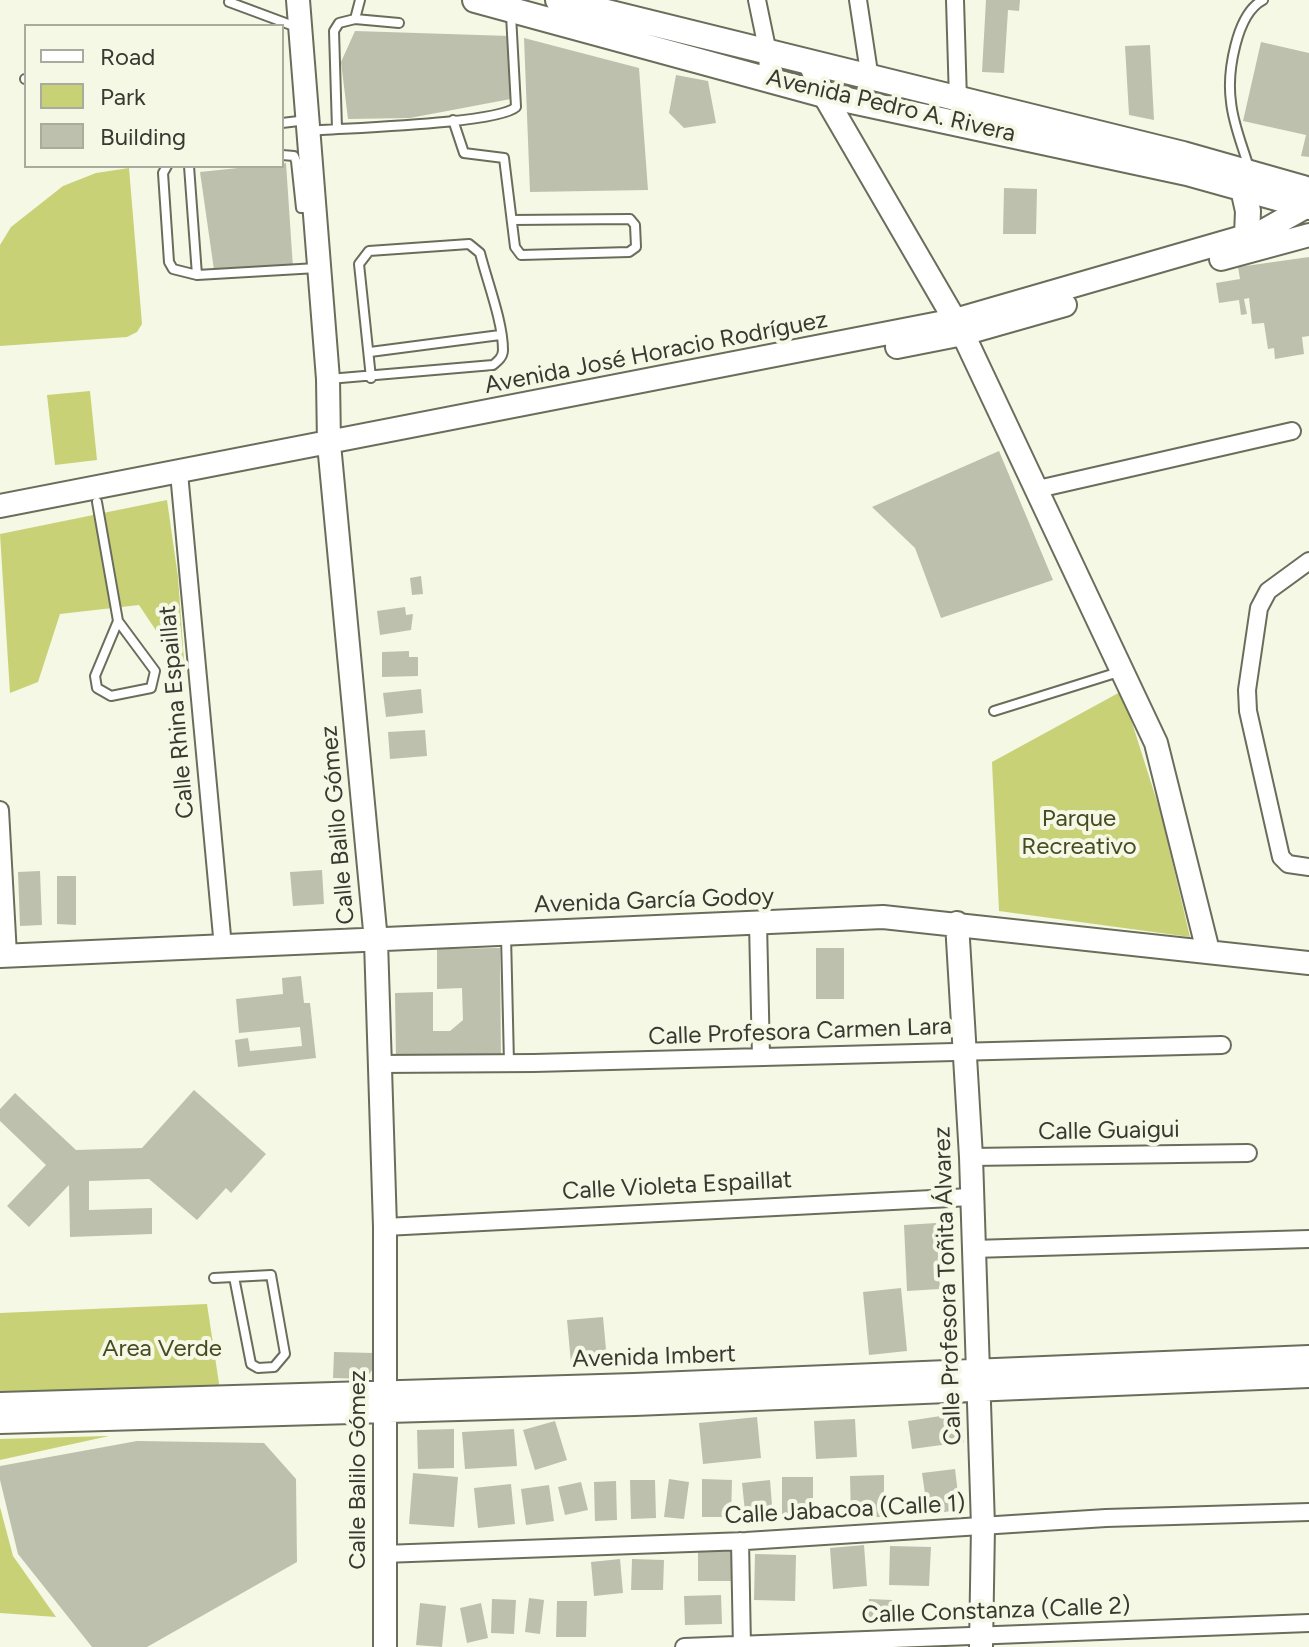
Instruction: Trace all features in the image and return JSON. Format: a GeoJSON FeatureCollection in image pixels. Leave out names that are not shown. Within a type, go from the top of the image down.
{"type":"FeatureCollection","features":[{"type":"Feature","properties":{"kind":"main road","name":"Avenida Pedro A. Rivera"},"geometry":{"type":"LineString","coordinates":[[475,0],[768,65],[810,64],[958,100],[1247,181],[1309,206]]}},
{"type":"Feature","properties":{"kind":"main road","name":"Avenida Pedro A. Rivera"},"geometry":{"type":"LineString","coordinates":[[558,0],[768,65],[824,95],[1187,173],[1309,190]]}},
{"type":"Feature","properties":{"kind":"main road"},"geometry":{"type":"LineString","coordinates":[[1247,181],[1247,235]]}},
{"type":"Feature","properties":{"kind":"street","name":"Calle Balilo Gómez"},"geometry":{"type":"LineString","coordinates":[[298,0],[328,379],[329,451],[376,941],[385,1227],[385,1647]]}},
{"type":"Feature","properties":{"kind":"street"},"geometry":{"type":"LineString","coordinates":[[757,0],[768,65]]}},
{"type":"Feature","properties":{"kind":"street"},"geometry":{"type":"LineString","coordinates":[[858,0],[870,79]]}},
{"type":"Feature","properties":{"kind":"street"},"geometry":{"type":"LineString","coordinates":[[955,0],[958,100]]}},
{"type":"Feature","properties":{"kind":"street"},"geometry":{"type":"LineString","coordinates":[[810,64],[824,95],[959,327],[1156,743],[1208,951]]}},
{"type":"Feature","properties":{"kind":"street","name":"Avenida José Horacio Rodríguez"},"geometry":{"type":"LineString","coordinates":[[959,327],[1247,235],[1288,220],[1309,206]]}},
{"type":"Feature","properties":{"kind":"street","name":"Avenida José Horacio Rodríguez"},"geometry":{"type":"LineString","coordinates":[[0,506],[180,480],[959,327],[1309,235]]}},
{"type":"Feature","properties":{"kind":"street"},"geometry":{"type":"LineString","coordinates":[[1038,489],[1292,431]]}},
{"type":"Feature","properties":{"kind":"street","name":"Avenida José Horacio Rodríguez"},"geometry":{"type":"LineString","coordinates":[[0,521],[97,502],[180,480]]}},
{"type":"Feature","properties":{"kind":"street","name":"Calle Rhina Espaillat"},"geometry":{"type":"LineString","coordinates":[[180,480],[223,947]]}},
{"type":"Feature","properties":{"kind":"street"},"geometry":{"type":"LineString","coordinates":[[1309,561],[1268,591],[1259,608],[1247,701],[1281,857],[1288,864],[1309,867]]}},
{"type":"Feature","properties":{"kind":"street"},"geometry":{"type":"LineString","coordinates":[[0,810],[4,955]]}},
{"type":"Feature","properties":{"kind":"street","name":"Avenida García Godoy"},"geometry":{"type":"LineString","coordinates":[[4,955],[883,917],[1309,963]]}},
{"type":"Feature","properties":{"kind":"street"},"geometry":{"type":"LineString","coordinates":[[758,923],[761,1057]]}},
{"type":"Feature","properties":{"kind":"street","name":"Calle Profesora Toñita Álvarez"},"geometry":{"type":"LineString","coordinates":[[957,923],[971,1157],[983,1526],[981,1642]]}},
{"type":"Feature","properties":{"kind":"street","name":"Calle Profesora Carmen Lara"},"geometry":{"type":"LineString","coordinates":[[379,1064],[1222,1045]]}},
{"type":"Feature","properties":{"kind":"street","name":"Calle Guaigui"},"geometry":{"type":"LineString","coordinates":[[971,1157],[1248,1153]]}},
{"type":"Feature","properties":{"kind":"street","name":"Calle Violeta Espaillat"},"geometry":{"type":"LineString","coordinates":[[385,1227],[971,1197]]}},
{"type":"Feature","properties":{"kind":"street"},"geometry":{"type":"LineString","coordinates":[[973,1249],[1309,1239]]}},
{"type":"Feature","properties":{"kind":"street","name":"Avenida Imbert"},"geometry":{"type":"LineString","coordinates":[[0,1404],[75,1410],[634,1394],[976,1380],[1309,1357]]}},
{"type":"Feature","properties":{"kind":"street","name":"Avenida Imbert"},"geometry":{"type":"LineString","coordinates":[[976,1380],[1309,1376]]}},
{"type":"Feature","properties":{"kind":"street","name":"Avenida Imbert"},"geometry":{"type":"LineString","coordinates":[[0,1422],[75,1410]]}},
{"type":"Feature","properties":{"kind":"street","name":"Calle Jabacoa (Calle 1)"},"geometry":{"type":"LineString","coordinates":[[383,1554],[740,1541],[983,1526],[1309,1512]]}},
{"type":"Feature","properties":{"kind":"street"},"geometry":{"type":"LineString","coordinates":[[740,1541],[742,1646]]}},
{"type":"Feature","properties":{"kind":"street","name":"Calle Constanza (Calle 2)"},"geometry":{"type":"LineString","coordinates":[[684,1647],[981,1642],[1153,1629],[1309,1623]]}},
{"type":"Feature","properties":{"kind":"street"},"geometry":{"type":"LineString","coordinates":[[1153,1629],[1154,1647]]}},
{"type":"Feature","properties":{"kind":"lane"},"geometry":{"type":"LineString","coordinates":[[355,19],[360,0]]}},
{"type":"Feature","properties":{"kind":"lane"},"geometry":{"type":"LineString","coordinates":[[1247,181],[1231,101],[1235,43],[1251,7],[1263,0]]}},
{"type":"Feature","properties":{"kind":"lane"},"geometry":{"type":"LineString","coordinates":[[229,2],[300,29]]}},
{"type":"Feature","properties":{"kind":"lane"},"geometry":{"type":"LineString","coordinates":[[284,123],[337,129],[502,114],[516,107],[511,10]]}},
{"type":"Feature","properties":{"kind":"lane"},"geometry":{"type":"LineString","coordinates":[[337,129],[334,31],[339,23],[355,19],[399,23]]}},
{"type":"Feature","properties":{"kind":"lane"},"geometry":{"type":"LineString","coordinates":[[453,120],[464,153],[503,156],[515,247],[521,255],[629,252],[636,247],[635,225],[630,219],[512,220]]}},
{"type":"Feature","properties":{"kind":"lane"},"geometry":{"type":"LineString","coordinates":[[284,155],[290,154],[296,161],[301,208],[315,208]]}},
{"type":"Feature","properties":{"kind":"lane"},"geometry":{"type":"LineString","coordinates":[[166,168],[163,173],[169,262],[180,273],[197,275],[319,268]]}},
{"type":"Feature","properties":{"kind":"lane"},"geometry":{"type":"LineString","coordinates":[[189,168],[197,275]]}},
{"type":"Feature","properties":{"kind":"lane"},"geometry":{"type":"LineString","coordinates":[[328,379],[371,378],[493,365],[504,352],[480,253],[475,247],[469,244],[369,251],[359,264],[371,378]]}},
{"type":"Feature","properties":{"kind":"lane"},"geometry":{"type":"LineString","coordinates":[[370,352],[500,335]]}},
{"type":"Feature","properties":{"kind":"lane"},"geometry":{"type":"LineString","coordinates":[[97,502],[118,621],[155,671],[155,681],[140,693],[111,696],[97,688],[95,676],[118,621]]}},
{"type":"Feature","properties":{"kind":"lane"},"geometry":{"type":"LineString","coordinates":[[994,711],[1122,670]]}},
{"type":"Feature","properties":{"kind":"lane"},"geometry":{"type":"LineString","coordinates":[[506,934],[509,1063]]}},
{"type":"Feature","properties":{"kind":"lane"},"geometry":{"type":"LineString","coordinates":[[214,1278],[271,1275],[285,1354],[274,1367],[251,1364],[234,1277]]}},
{"type":"Feature","properties":{"kind":"green space"},"geometry":{"type":"Polygon","coordinates":[[[129,168],[142,324],[137,332],[127,337],[0,346],[0,245],[11,227],[63,186],[96,173],[129,168]]]}},
{"type":"Feature","properties":{"kind":"green space"},"geometry":{"type":"Polygon","coordinates":[[[90,391],[97,460],[55,465],[47,395],[90,391]]]}},
{"type":"Feature","properties":{"kind":"green space"},"geometry":{"type":"Polygon","coordinates":[[[167,500],[178,577],[185,674],[139,605],[60,614],[38,682],[10,693],[0,534],[167,500]]]}},
{"type":"Feature","properties":{"kind":"green space","name":"Parque Recreativo"},"geometry":{"type":"Polygon","coordinates":[[[1122,691],[1161,814],[1190,937],[999,911],[992,762],[1122,691]]]}},
{"type":"Feature","properties":{"kind":"green space","name":"Area Verde"},"geometry":{"type":"Polygon","coordinates":[[[207,1304],[220,1390],[0,1395],[0,1313],[207,1304]]]}},
{"type":"Feature","properties":{"kind":"green space"},"geometry":{"type":"Polygon","coordinates":[[[109,1436],[0,1460],[0,1439],[109,1436]]]}},
{"type":"Feature","properties":{"kind":"green space"},"geometry":{"type":"Polygon","coordinates":[[[0,1507],[13,1556],[56,1617],[0,1613],[0,1507]]]}},
{"type":"Feature","properties":{"kind":"building"},"geometry":{"type":"Polygon","coordinates":[[[986,0],[1020,0],[1019,11],[1008,10],[1004,73],[982,72],[986,0]]]}},
{"type":"Feature","properties":{"kind":"building"},"geometry":{"type":"Polygon","coordinates":[[[355,31],[510,36],[516,98],[410,118],[348,119],[341,62],[355,31]]]}},
{"type":"Feature","properties":{"kind":"building"},"geometry":{"type":"Polygon","coordinates":[[[524,38],[639,68],[648,190],[530,192],[524,38]]]}},
{"type":"Feature","properties":{"kind":"building"},"geometry":{"type":"Polygon","coordinates":[[[1261,42],[1309,53],[1309,157],[1301,156],[1306,135],[1243,121],[1261,42]]]}},
{"type":"Feature","properties":{"kind":"building"},"geometry":{"type":"Polygon","coordinates":[[[1150,45],[1154,120],[1129,115],[1125,46],[1150,45]]]}},
{"type":"Feature","properties":{"kind":"building"},"geometry":{"type":"Polygon","coordinates":[[[676,75],[708,81],[716,123],[684,128],[669,113],[676,75]]]}},
{"type":"Feature","properties":{"kind":"building"},"geometry":{"type":"Polygon","coordinates":[[[284,163],[293,268],[214,270],[200,172],[284,168],[284,163]]]}},
{"type":"Feature","properties":{"kind":"building"},"geometry":{"type":"Polygon","coordinates":[[[1004,188],[1037,189],[1036,234],[1003,234],[1004,188]]]}},
{"type":"Feature","properties":{"kind":"building"},"geometry":{"type":"Polygon","coordinates":[[[1309,257],[1309,336],[1302,337],[1304,354],[1275,359],[1274,348],[1268,349],[1264,323],[1252,324],[1249,298],[1244,299],[1247,314],[1241,315],[1239,300],[1219,303],[1216,283],[1240,279],[1238,267],[1309,257]]]}},
{"type":"Feature","properties":{"kind":"building"},"geometry":{"type":"Polygon","coordinates":[[[999,451],[1053,580],[941,618],[915,548],[872,507],[999,451]]]}},
{"type":"Feature","properties":{"kind":"building"},"geometry":{"type":"Polygon","coordinates":[[[421,576],[423,594],[412,595],[410,578],[421,576]]]}},
{"type":"Feature","properties":{"kind":"building"},"geometry":{"type":"Polygon","coordinates":[[[405,607],[406,615],[413,614],[411,630],[380,635],[377,611],[405,607]]]}},
{"type":"Feature","properties":{"kind":"building"},"geometry":{"type":"Polygon","coordinates":[[[409,651],[409,657],[418,657],[418,676],[382,677],[382,652],[409,651]]]}},
{"type":"Feature","properties":{"kind":"building"},"geometry":{"type":"Polygon","coordinates":[[[421,689],[423,713],[386,717],[383,693],[421,689]]]}},
{"type":"Feature","properties":{"kind":"building"},"geometry":{"type":"Polygon","coordinates":[[[425,730],[427,756],[390,759],[388,732],[425,730]]]}},
{"type":"Feature","properties":{"kind":"building"},"geometry":{"type":"Polygon","coordinates":[[[322,870],[324,904],[293,906],[290,872],[322,870]]]}},
{"type":"Feature","properties":{"kind":"building"},"geometry":{"type":"Polygon","coordinates":[[[40,871],[42,925],[20,926],[18,872],[40,871]]]}},
{"type":"Feature","properties":{"kind":"building"},"geometry":{"type":"Polygon","coordinates":[[[57,876],[76,876],[76,925],[57,924],[57,876]]]}},
{"type":"Feature","properties":{"kind":"building"},"geometry":{"type":"Polygon","coordinates":[[[500,948],[501,1058],[396,1060],[395,993],[433,992],[433,1031],[450,1031],[463,1020],[462,988],[437,989],[437,949],[500,948]]]}},
{"type":"Feature","properties":{"kind":"building"},"geometry":{"type":"Polygon","coordinates":[[[816,948],[844,948],[844,999],[816,999],[816,948]]]}},
{"type":"Feature","properties":{"kind":"building"},"geometry":{"type":"Polygon","coordinates":[[[301,976],[304,1003],[310,1003],[316,1058],[238,1067],[235,1040],[248,1038],[250,1051],[302,1046],[300,1027],[239,1033],[236,999],[283,994],[282,978],[301,976]]]}},
{"type":"Feature","properties":{"kind":"building"},"geometry":{"type":"Polygon","coordinates":[[[194,1090],[266,1154],[231,1193],[226,1188],[197,1220],[149,1179],[89,1181],[89,1210],[152,1208],[152,1234],[70,1237],[69,1185],[29,1227],[7,1206],[46,1165],[0,1121],[0,1109],[15,1093],[76,1150],[142,1148],[194,1090]]]}},
{"type":"Feature","properties":{"kind":"building"},"geometry":{"type":"Polygon","coordinates":[[[936,1223],[940,1289],[907,1291],[904,1225],[936,1223]]]}},
{"type":"Feature","properties":{"kind":"building"},"geometry":{"type":"Polygon","coordinates":[[[901,1288],[907,1351],[869,1355],[863,1292],[901,1288]]]}},
{"type":"Feature","properties":{"kind":"building"},"geometry":{"type":"Polygon","coordinates":[[[603,1317],[607,1360],[571,1363],[567,1320],[603,1317]]]}},
{"type":"Feature","properties":{"kind":"building"},"geometry":{"type":"Polygon","coordinates":[[[334,1352],[373,1353],[372,1370],[366,1379],[333,1378],[334,1352]]]}},
{"type":"Feature","properties":{"kind":"building"},"geometry":{"type":"Polygon","coordinates":[[[960,1413],[964,1442],[912,1449],[908,1421],[960,1413]]]}},
{"type":"Feature","properties":{"kind":"building"},"geometry":{"type":"Polygon","coordinates":[[[757,1417],[761,1458],[703,1464],[699,1423],[757,1417]]]}},
{"type":"Feature","properties":{"kind":"building"},"geometry":{"type":"Polygon","coordinates":[[[855,1419],[857,1457],[816,1459],[814,1421],[855,1419]]]}},
{"type":"Feature","properties":{"kind":"building"},"geometry":{"type":"Polygon","coordinates":[[[555,1421],[567,1460],[535,1470],[523,1430],[555,1421]]]}},
{"type":"Feature","properties":{"kind":"building"},"geometry":{"type":"Polygon","coordinates":[[[454,1429],[454,1468],[418,1469],[417,1430],[454,1429]]]}},
{"type":"Feature","properties":{"kind":"building"},"geometry":{"type":"Polygon","coordinates":[[[514,1429],[517,1466],[465,1469],[462,1432],[514,1429]]]}},
{"type":"Feature","properties":{"kind":"building"},"geometry":{"type":"Polygon","coordinates":[[[137,1441],[264,1443],[296,1479],[297,1562],[147,1647],[92,1647],[18,1554],[0,1480],[0,1466],[137,1441]]]}},
{"type":"Feature","properties":{"kind":"building"},"geometry":{"type":"Polygon","coordinates":[[[955,1469],[960,1510],[928,1514],[922,1473],[955,1469]]]}},
{"type":"Feature","properties":{"kind":"building"},"geometry":{"type":"Polygon","coordinates":[[[413,1473],[458,1477],[454,1527],[409,1524],[413,1473]]]}},
{"type":"Feature","properties":{"kind":"building"},"geometry":{"type":"Polygon","coordinates":[[[884,1475],[884,1517],[851,1517],[850,1476],[884,1475]]]}},
{"type":"Feature","properties":{"kind":"building"},"geometry":{"type":"Polygon","coordinates":[[[782,1477],[813,1477],[813,1519],[782,1519],[782,1477]]]}},
{"type":"Feature","properties":{"kind":"building"},"geometry":{"type":"Polygon","coordinates":[[[669,1479],[689,1482],[684,1519],[664,1517],[669,1479]]]}},
{"type":"Feature","properties":{"kind":"building"},"geometry":{"type":"Polygon","coordinates":[[[702,1479],[732,1480],[731,1517],[702,1517],[702,1479]]]}},
{"type":"Feature","properties":{"kind":"building"},"geometry":{"type":"Polygon","coordinates":[[[630,1480],[655,1480],[656,1518],[631,1519],[630,1480]]]}},
{"type":"Feature","properties":{"kind":"building"},"geometry":{"type":"Polygon","coordinates":[[[770,1480],[773,1518],[746,1521],[742,1483],[770,1480]]]}},
{"type":"Feature","properties":{"kind":"building"},"geometry":{"type":"Polygon","coordinates":[[[616,1481],[617,1520],[595,1521],[594,1482],[616,1481]]]}},
{"type":"Feature","properties":{"kind":"building"},"geometry":{"type":"Polygon","coordinates":[[[581,1482],[588,1510],[565,1515],[558,1487],[581,1482]]]}},
{"type":"Feature","properties":{"kind":"building"},"geometry":{"type":"Polygon","coordinates":[[[511,1484],[515,1524],[478,1528],[474,1488],[511,1484]]]}},
{"type":"Feature","properties":{"kind":"building"},"geometry":{"type":"Polygon","coordinates":[[[549,1485],[554,1521],[526,1525],[521,1489],[549,1485]]]}},
{"type":"Feature","properties":{"kind":"building"},"geometry":{"type":"Polygon","coordinates":[[[864,1545],[867,1586],[833,1589],[830,1548],[864,1545]]]}},
{"type":"Feature","properties":{"kind":"building"},"geometry":{"type":"Polygon","coordinates":[[[890,1546],[931,1547],[929,1586],[889,1585],[890,1546]]]}},
{"type":"Feature","properties":{"kind":"building"},"geometry":{"type":"Polygon","coordinates":[[[733,1551],[733,1581],[698,1581],[698,1552],[733,1551]]]}},
{"type":"Feature","properties":{"kind":"building"},"geometry":{"type":"Polygon","coordinates":[[[755,1554],[796,1555],[795,1601],[754,1600],[755,1554]]]}},
{"type":"Feature","properties":{"kind":"building"},"geometry":{"type":"Polygon","coordinates":[[[620,1559],[623,1593],[594,1596],[591,1562],[620,1559]]]}},
{"type":"Feature","properties":{"kind":"building"},"geometry":{"type":"Polygon","coordinates":[[[632,1559],[664,1560],[663,1590],[631,1590],[632,1559]]]}},
{"type":"Feature","properties":{"kind":"building"},"geometry":{"type":"Polygon","coordinates":[[[721,1595],[722,1624],[685,1625],[684,1596],[721,1595]]]}},
{"type":"Feature","properties":{"kind":"building"},"geometry":{"type":"Polygon","coordinates":[[[529,1598],[544,1600],[540,1634],[525,1632],[529,1598]]]}},
{"type":"Feature","properties":{"kind":"building"},"geometry":{"type":"Polygon","coordinates":[[[492,1599],[516,1600],[514,1634],[491,1633],[492,1599]]]}},
{"type":"Feature","properties":{"kind":"building"},"geometry":{"type":"Polygon","coordinates":[[[869,1599],[892,1600],[890,1622],[867,1621],[869,1599]]]}},
{"type":"Feature","properties":{"kind":"building"},"geometry":{"type":"Polygon","coordinates":[[[557,1601],[587,1601],[586,1637],[556,1637],[557,1601]]]}},
{"type":"Feature","properties":{"kind":"building"},"geometry":{"type":"Polygon","coordinates":[[[420,1603],[446,1606],[442,1647],[416,1645],[420,1603]]]}},
{"type":"Feature","properties":{"kind":"building"},"geometry":{"type":"Polygon","coordinates":[[[481,1603],[488,1638],[467,1643],[460,1608],[481,1603]]]}}]}
